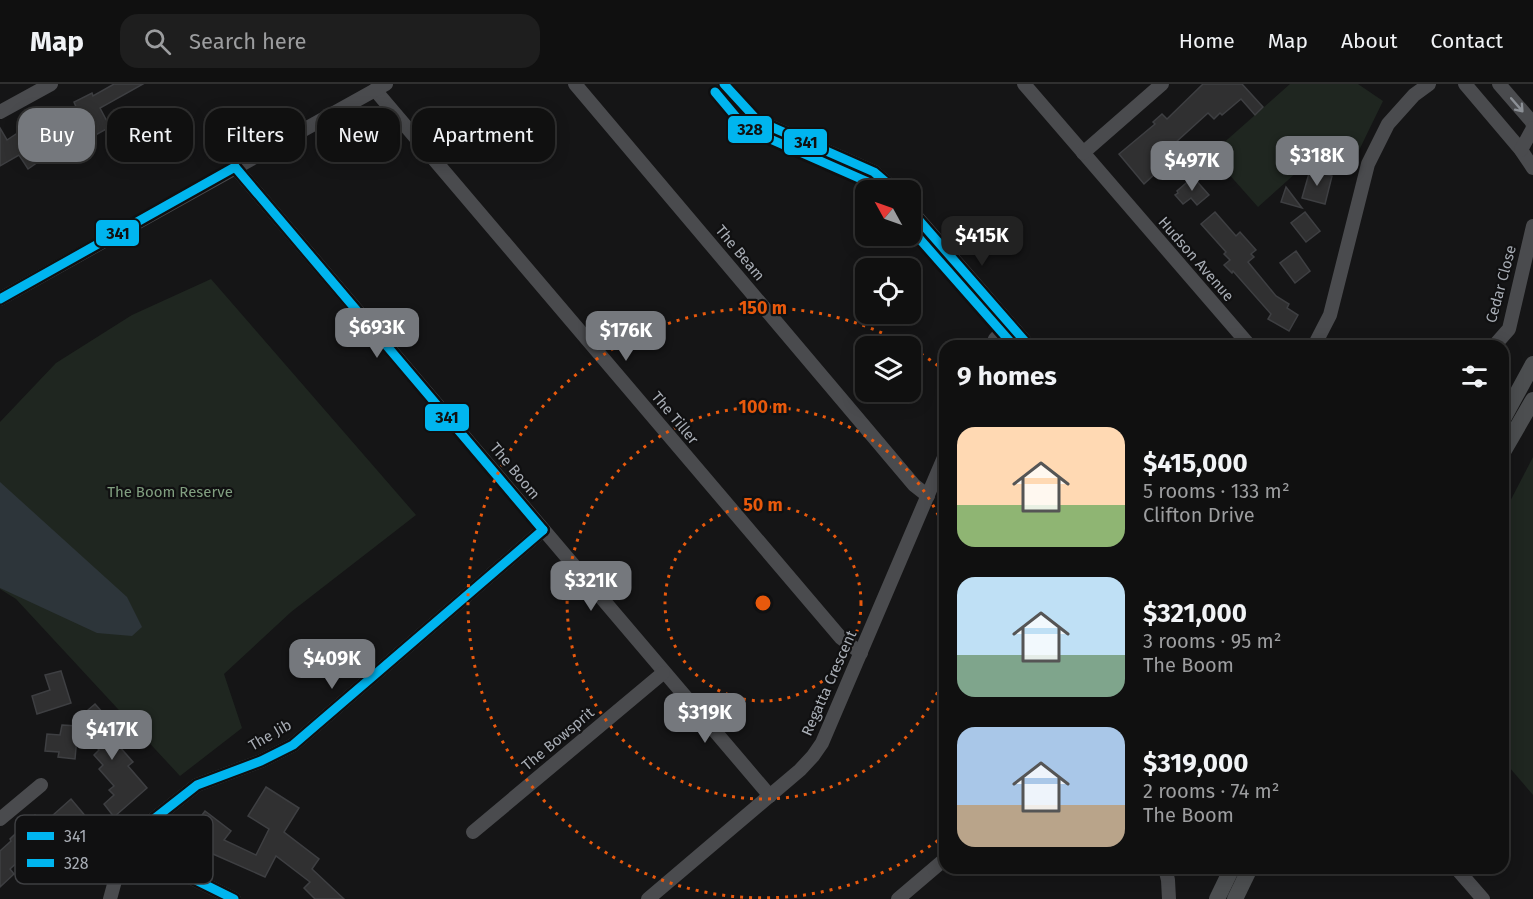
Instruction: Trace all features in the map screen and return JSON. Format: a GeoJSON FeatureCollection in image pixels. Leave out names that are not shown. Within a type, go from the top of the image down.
{"type":"FeatureCollection","features":[{"type":"Feature","properties":{"kind":"main road"},"geometry":{"type":"LineString","coordinates":[[1509,408],[1533,364]]}},
{"type":"Feature","properties":{"kind":"main road"},"geometry":{"type":"LineString","coordinates":[[1509,442],[1533,400]]}},
{"type":"Feature","properties":{"kind":"main road"},"geometry":{"type":"LineString","coordinates":[[1217,899],[1229,874]]}},
{"type":"Feature","properties":{"kind":"main road"},"geometry":{"type":"LineString","coordinates":[[1235,899],[1247,874]]}},
{"type":"Feature","properties":{"kind":"street"},"geometry":{"type":"LineString","coordinates":[[0,112],[51,84]]}},
{"type":"Feature","properties":{"kind":"street","name":"The Beam"},"geometry":{"type":"LineString","coordinates":[[575,84],[914,484],[928,496]]}},
{"type":"Feature","properties":{"kind":"street"},"geometry":{"type":"LineString","coordinates":[[724,84],[758,121],[874,172],[883,180]]}},
{"type":"Feature","properties":{"kind":"street","name":"Hudson Avenue"},"geometry":{"type":"LineString","coordinates":[[1024,84],[1245,340]]}},
{"type":"Feature","properties":{"kind":"street"},"geometry":{"type":"LineString","coordinates":[[1083,153],[1162,84]]}},
{"type":"Feature","properties":{"kind":"street"},"geometry":{"type":"LineString","coordinates":[[1317,340],[1330,315],[1368,164],[1388,124],[1414,95],[1429,84]]}},
{"type":"Feature","properties":{"kind":"street"},"geometry":{"type":"LineString","coordinates":[[1465,84],[1521,150],[1533,168]]}},
{"type":"Feature","properties":{"kind":"street"},"geometry":{"type":"LineString","coordinates":[[1499,84],[1532,122],[1533,128],[1521,150]]}},
{"type":"Feature","properties":{"kind":"street"},"geometry":{"type":"LineString","coordinates":[[0,299],[381,87]]}},
{"type":"Feature","properties":{"kind":"street","name":"The Tiller"},"geometry":{"type":"LineString","coordinates":[[381,87],[833,629],[861,653]]}},
{"type":"Feature","properties":{"kind":"street","name":"The Boom"},"geometry":{"type":"LineString","coordinates":[[235,167],[663,673],[770,796]]}},
{"type":"Feature","properties":{"kind":"street"},"geometry":{"type":"LineString","coordinates":[[921,222],[1024,340]]}},
{"type":"Feature","properties":{"kind":"street","name":"Cedar Close"},"geometry":{"type":"LineString","coordinates":[[1499,340],[1509,329],[1533,226]]}},
{"type":"Feature","properties":{"kind":"street"},"geometry":{"type":"LineString","coordinates":[[995,340],[1010,324]]}},
{"type":"Feature","properties":{"kind":"street","name":"Regatta Crescent"},"geometry":{"type":"LineString","coordinates":[[648,899],[770,796],[813,756],[822,743],[939,469]]}},
{"type":"Feature","properties":{"kind":"street","name":"The Jib"},"geometry":{"type":"LineString","coordinates":[[159,815],[197,785],[261,761],[292,745],[543,530]]}},
{"type":"Feature","properties":{"kind":"street","name":"The Bowsprit"},"geometry":{"type":"LineString","coordinates":[[473,832],[663,673]]}},
{"type":"Feature","properties":{"kind":"street"},"geometry":{"type":"LineString","coordinates":[[0,819],[41,785]]}},
{"type":"Feature","properties":{"kind":"street"},"geometry":{"type":"LineString","coordinates":[[898,899],[939,864]]}},
{"type":"Feature","properties":{"kind":"street"},"geometry":{"type":"LineString","coordinates":[[1166,874],[1169,899]]}},
{"type":"Feature","properties":{"kind":"street"},"geometry":{"type":"LineString","coordinates":[[1461,874],[1483,899]]}},
{"type":"Feature","properties":{"kind":"street","name":"The Jib"},"geometry":{"type":"LineString","coordinates":[[110,899],[114,884]]}},
{"type":"Feature","properties":{"kind":"street"},"geometry":{"type":"LineString","coordinates":[[204,884],[234,899]]}},
{"type":"Feature","properties":{"kind":"green space"},"geometry":{"type":"Polygon","coordinates":[[[1290,84],[1358,84],[1383,101],[1347,175],[1307,163],[1258,207],[1211,154],[1290,84]]]}},
{"type":"Feature","properties":{"kind":"green space","name":"The Boom Reserve"},"geometry":{"type":"Polygon","coordinates":[[[211,279],[416,515],[291,612],[224,674],[242,728],[180,776],[16,599],[0,589],[0,422],[56,363],[132,315],[211,279]]]}},
{"type":"Feature","properties":{"kind":"green space"},"geometry":{"type":"Polygon","coordinates":[[[1533,457],[1533,795],[1509,767],[1509,503],[1533,457]]]}},
{"type":"Feature","properties":{"kind":"shaded area"},"geometry":{"type":"Polygon","coordinates":[[[0,482],[127,597],[142,627],[132,636],[97,633],[0,588],[0,482]]]}},
{"type":"Feature","properties":{"kind":"building"},"geometry":{"type":"Polygon","coordinates":[[[114,84],[143,84],[100,108],[107,121],[107,129],[95,135],[95,108],[74,108],[76,107],[74,102],[92,93],[93,96],[114,84]]]}},
{"type":"Feature","properties":{"kind":"building"},"geometry":{"type":"Polygon","coordinates":[[[1203,84],[1242,84],[1263,107],[1255,115],[1241,99],[1214,119],[1208,113],[1175,143],[1181,150],[1144,184],[1119,154],[1155,124],[1153,122],[1162,114],[1167,119],[1203,84]]]}},
{"type":"Feature","properties":{"kind":"building"},"geometry":{"type":"Polygon","coordinates":[[[0,128],[7,140],[18,133],[18,156],[0,166],[0,128]]]}},
{"type":"Feature","properties":{"kind":"building"},"geometry":{"type":"Polygon","coordinates":[[[24,162],[38,162],[28,169],[24,162]]]}},
{"type":"Feature","properties":{"kind":"building"},"geometry":{"type":"Polygon","coordinates":[[[1310,170],[1332,176],[1325,204],[1302,198],[1310,170]]]}},
{"type":"Feature","properties":{"kind":"building"},"geometry":{"type":"Polygon","coordinates":[[[1193,177],[1209,195],[1197,205],[1191,198],[1183,204],[1175,195],[1193,177]]]}},
{"type":"Feature","properties":{"kind":"building"},"geometry":{"type":"Polygon","coordinates":[[[1286,187],[1302,208],[1281,202],[1286,187]]]}},
{"type":"Feature","properties":{"kind":"building"},"geometry":{"type":"Polygon","coordinates":[[[1215,212],[1236,236],[1240,232],[1256,250],[1251,254],[1254,257],[1248,262],[1276,296],[1289,304],[1287,308],[1298,315],[1289,331],[1268,319],[1271,314],[1233,271],[1232,273],[1224,265],[1230,260],[1224,254],[1226,252],[1201,224],[1215,212]]]}},
{"type":"Feature","properties":{"kind":"building"},"geometry":{"type":"Polygon","coordinates":[[[1305,212],[1320,231],[1306,242],[1291,223],[1305,212]]]}},
{"type":"Feature","properties":{"kind":"building"},"geometry":{"type":"Polygon","coordinates":[[[1296,251],[1310,271],[1295,283],[1280,263],[1296,251]]]}},
{"type":"Feature","properties":{"kind":"building"},"geometry":{"type":"Polygon","coordinates":[[[61,671],[71,703],[37,714],[32,696],[50,690],[45,675],[61,671]]]}},
{"type":"Feature","properties":{"kind":"building"},"geometry":{"type":"Polygon","coordinates":[[[95,704],[119,731],[111,737],[133,762],[128,766],[147,788],[116,815],[112,815],[104,804],[114,795],[109,790],[114,786],[99,769],[103,765],[94,755],[99,750],[78,727],[92,728],[81,716],[95,704]]]}},
{"type":"Feature","properties":{"kind":"building"},"geometry":{"type":"Polygon","coordinates":[[[62,725],[78,726],[75,759],[58,757],[59,752],[45,751],[47,734],[60,735],[62,725]]]}},
{"type":"Feature","properties":{"kind":"building"},"geometry":{"type":"Polygon","coordinates":[[[266,787],[299,808],[284,832],[319,859],[312,869],[344,899],[315,899],[304,888],[310,882],[276,856],[265,877],[213,854],[213,817],[231,831],[224,840],[256,855],[269,829],[248,816],[266,787]]]}},
{"type":"Feature","properties":{"kind":"building"},"geometry":{"type":"Polygon","coordinates":[[[71,799],[84,815],[53,815],[71,799]]]}},
{"type":"Feature","properties":{"kind":"building"},"geometry":{"type":"Polygon","coordinates":[[[15,834],[15,864],[10,869],[14,874],[0,887],[0,851],[11,841],[10,839],[15,834]]]}},
{"type":"Feature","properties":{"kind":"transit line","name":"341"},"geometry":{"type":"LineString","coordinates":[[724,84],[758,121],[874,172],[883,180]]}},
{"type":"Feature","properties":{"kind":"transit line","name":"328"},"geometry":{"type":"LineString","coordinates":[[715,92],[736,117],[752,131],[863,180]]}},
{"type":"Feature","properties":{"kind":"transit line","name":"341"},"geometry":{"type":"LineString","coordinates":[[235,167],[543,530]]}},
{"type":"Feature","properties":{"kind":"transit line","name":"341"},"geometry":{"type":"LineString","coordinates":[[0,299],[235,167]]}},
{"type":"Feature","properties":{"kind":"transit line","name":"341"},"geometry":{"type":"LineString","coordinates":[[921,223],[1024,340]]}},
{"type":"Feature","properties":{"kind":"transit line","name":"328"},"geometry":{"type":"LineString","coordinates":[[921,240],[1009,340]]}},
{"type":"Feature","properties":{"kind":"transit line","name":"341"},"geometry":{"type":"LineString","coordinates":[[159,815],[197,785],[261,761],[293,745],[543,530]]}},
{"type":"Feature","properties":{"kind":"transit line","name":"341"},"geometry":{"type":"LineString","coordinates":[[204,884],[234,899]]}}]}
